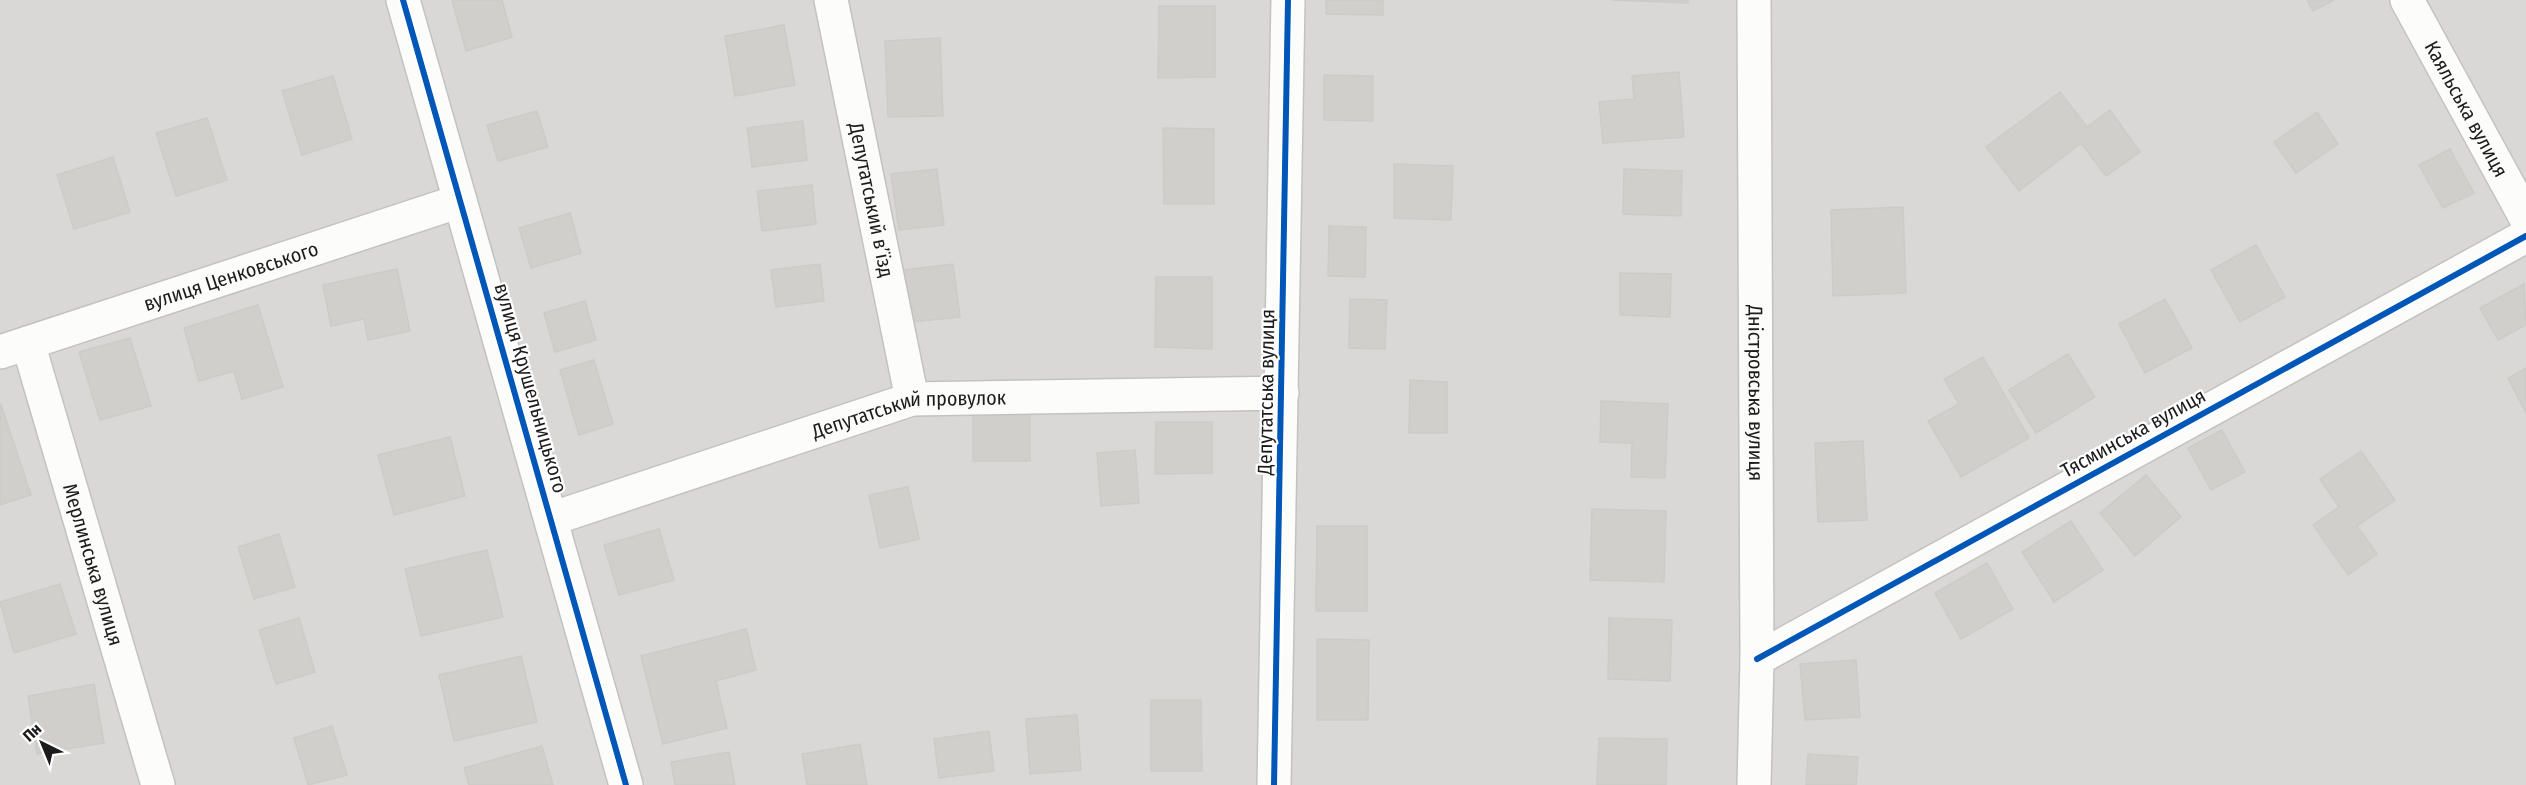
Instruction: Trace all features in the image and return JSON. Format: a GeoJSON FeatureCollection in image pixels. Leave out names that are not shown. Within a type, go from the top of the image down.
{"type":"FeatureCollection","features":[{"type":"Feature","properties":{"kind":"street","name":"вулиця Крушельницького"},"geometry":{"type":"LineString","coordinates":[[403,0],[626,785]]}},
{"type":"Feature","properties":{"kind":"street","name":"Депутатський в’їзд"},"geometry":{"type":"LineString","coordinates":[[831,0],[912,399]]}},
{"type":"Feature","properties":{"kind":"street","name":"Депутатська вулиця"},"geometry":{"type":"LineString","coordinates":[[1274,785],[1288,0]]}},
{"type":"Feature","properties":{"kind":"street","name":"Дністровська вулиця"},"geometry":{"type":"LineString","coordinates":[[1754,0],[1757,659],[1754,785]]}},
{"type":"Feature","properties":{"kind":"street","name":"Каяльська вулиця"},"geometry":{"type":"LineString","coordinates":[[2407,0],[2526,218]]}},
{"type":"Feature","properties":{"kind":"street","name":"вулиця Ценковського"},"geometry":{"type":"LineString","coordinates":[[14,347],[460,201]]}},
{"type":"Feature","properties":{"kind":"street","name":"Тясминська вулиця"},"geometry":{"type":"LineString","coordinates":[[1757,659],[2526,236]]}},
{"type":"Feature","properties":{"kind":"street","name":"Мерлинська вулиця"},"geometry":{"type":"LineString","coordinates":[[14,347],[158,785]]}},
{"type":"Feature","properties":{"kind":"street","name":"Депутатський провулок"},"geometry":{"type":"LineString","coordinates":[[551,519],[912,399],[1282,393]]}},
{"type":"Feature","properties":{"kind":"shaded area"},"geometry":{"type":"Polygon","coordinates":[[[0,0],[2526,0],[2526,785],[0,785],[0,0]]]}},
{"type":"Feature","properties":{"kind":"building"},"geometry":{"type":"Polygon","coordinates":[[[452,0],[502,0],[512,37],[466,51],[452,0]]]}},
{"type":"Feature","properties":{"kind":"building"},"geometry":{"type":"Polygon","coordinates":[[[1326,0],[1383,0],[1383,15],[1326,14],[1326,0]]]}},
{"type":"Feature","properties":{"kind":"building"},"geometry":{"type":"Polygon","coordinates":[[[1611,0],[1688,0],[1688,3],[1611,0]]]}},
{"type":"Feature","properties":{"kind":"building"},"geometry":{"type":"Polygon","coordinates":[[[2307,0],[2334,0],[2313,11],[2307,0]]]}},
{"type":"Feature","properties":{"kind":"building"},"geometry":{"type":"Polygon","coordinates":[[[1159,6],[1215,6],[1215,77],[1158,78],[1159,6]]]}},
{"type":"Feature","properties":{"kind":"building"},"geometry":{"type":"Polygon","coordinates":[[[784,25],[795,85],[735,96],[725,36],[784,25]]]}},
{"type":"Feature","properties":{"kind":"building"},"geometry":{"type":"Polygon","coordinates":[[[940,38],[943,116],[888,117],[885,41],[940,38]]]}},
{"type":"Feature","properties":{"kind":"building"},"geometry":{"type":"Polygon","coordinates":[[[1679,72],[1684,137],[1603,143],[1599,102],[1634,99],[1632,76],[1679,72]]]}},
{"type":"Feature","properties":{"kind":"building"},"geometry":{"type":"Polygon","coordinates":[[[1324,75],[1373,76],[1373,121],[1324,120],[1324,75]]]}},
{"type":"Feature","properties":{"kind":"building"},"geometry":{"type":"Polygon","coordinates":[[[333,76],[352,139],[302,155],[282,91],[333,76]]]}},
{"type":"Feature","properties":{"kind":"building"},"geometry":{"type":"Polygon","coordinates":[[[2060,92],[2087,127],[2110,110],[2140,152],[2106,176],[2081,143],[2019,191],[1986,147],[2060,92]]]}},
{"type":"Feature","properties":{"kind":"building"},"geometry":{"type":"Polygon","coordinates":[[[537,111],[548,147],[498,161],[487,125],[537,111]]]}},
{"type":"Feature","properties":{"kind":"building"},"geometry":{"type":"Polygon","coordinates":[[[2317,112],[2338,144],[2296,173],[2274,142],[2317,112]]]}},
{"type":"Feature","properties":{"kind":"building"},"geometry":{"type":"Polygon","coordinates":[[[207,118],[227,180],[176,196],[156,133],[207,118]]]}},
{"type":"Feature","properties":{"kind":"building"},"geometry":{"type":"Polygon","coordinates":[[[803,121],[807,160],[752,167],[747,128],[803,121]]]}},
{"type":"Feature","properties":{"kind":"building"},"geometry":{"type":"Polygon","coordinates":[[[1163,128],[1214,129],[1214,204],[1164,204],[1163,128]]]}},
{"type":"Feature","properties":{"kind":"building"},"geometry":{"type":"Polygon","coordinates":[[[2450,149],[2474,193],[2443,208],[2419,165],[2450,149]]]}},
{"type":"Feature","properties":{"kind":"building"},"geometry":{"type":"Polygon","coordinates":[[[113,157],[130,212],[74,229],[57,175],[113,157]]]}},
{"type":"Feature","properties":{"kind":"building"},"geometry":{"type":"Polygon","coordinates":[[[1394,164],[1453,166],[1451,220],[1394,218],[1394,164]]]}},
{"type":"Feature","properties":{"kind":"building"},"geometry":{"type":"Polygon","coordinates":[[[937,169],[944,225],[899,230],[891,174],[937,169]]]}},
{"type":"Feature","properties":{"kind":"building"},"geometry":{"type":"Polygon","coordinates":[[[1624,169],[1682,171],[1681,216],[1623,214],[1624,169]]]}},
{"type":"Feature","properties":{"kind":"building"},"geometry":{"type":"Polygon","coordinates":[[[812,185],[816,224],[762,231],[757,191],[812,185]]]}},
{"type":"Feature","properties":{"kind":"building"},"geometry":{"type":"Polygon","coordinates":[[[1903,207],[1906,293],[1833,296],[1831,210],[1903,207]]]}},
{"type":"Feature","properties":{"kind":"building"},"geometry":{"type":"Polygon","coordinates":[[[570,213],[581,253],[531,268],[519,228],[570,213]]]}},
{"type":"Feature","properties":{"kind":"building"},"geometry":{"type":"Polygon","coordinates":[[[1329,226],[1366,227],[1365,277],[1328,276],[1329,226]]]}},
{"type":"Feature","properties":{"kind":"building"},"geometry":{"type":"Polygon","coordinates":[[[2256,245],[2285,297],[2240,322],[2211,270],[2256,245]]]}},
{"type":"Feature","properties":{"kind":"building"},"geometry":{"type":"Polygon","coordinates":[[[820,264],[824,301],[776,307],[771,270],[820,264]]]}},
{"type":"Feature","properties":{"kind":"building"},"geometry":{"type":"Polygon","coordinates":[[[953,264],[960,317],[911,322],[904,270],[953,264]]]}},
{"type":"Feature","properties":{"kind":"building"},"geometry":{"type":"Polygon","coordinates":[[[397,269],[410,331],[368,340],[364,319],[331,326],[323,285],[397,269]]]}},
{"type":"Feature","properties":{"kind":"building"},"geometry":{"type":"Polygon","coordinates":[[[1620,273],[1671,274],[1670,317],[1620,315],[1620,273]]]}},
{"type":"Feature","properties":{"kind":"building"},"geometry":{"type":"Polygon","coordinates":[[[1156,277],[1212,277],[1212,349],[1155,347],[1156,277]]]}},
{"type":"Feature","properties":{"kind":"building"},"geometry":{"type":"Polygon","coordinates":[[[2524,284],[2526,325],[2498,340],[2480,308],[2524,284]]]}},
{"type":"Feature","properties":{"kind":"building"},"geometry":{"type":"Polygon","coordinates":[[[1350,299],[1387,300],[1385,349],[1349,348],[1350,299]]]}},
{"type":"Feature","properties":{"kind":"building"},"geometry":{"type":"Polygon","coordinates":[[[2165,299],[2192,348],[2145,373],[2119,324],[2165,299]]]}},
{"type":"Feature","properties":{"kind":"building"},"geometry":{"type":"Polygon","coordinates":[[[585,301],[596,340],[555,352],[544,313],[585,301]]]}},
{"type":"Feature","properties":{"kind":"building"},"geometry":{"type":"Polygon","coordinates":[[[258,305],[283,387],[242,399],[234,371],[199,381],[184,328],[258,305]]]}},
{"type":"Feature","properties":{"kind":"building"},"geometry":{"type":"Polygon","coordinates":[[[130,338],[151,406],[100,420],[79,352],[130,338]]]}},
{"type":"Feature","properties":{"kind":"building"},"geometry":{"type":"Polygon","coordinates":[[[2068,354],[2095,397],[2036,433],[2009,390],[2068,354]]]}},
{"type":"Feature","properties":{"kind":"building"},"geometry":{"type":"Polygon","coordinates":[[[1983,357],[2029,438],[1961,477],[1928,421],[1959,404],[1944,379],[1983,357]]]}},
{"type":"Feature","properties":{"kind":"building"},"geometry":{"type":"Polygon","coordinates":[[[594,360],[613,424],[579,435],[560,370],[594,360]]]}},
{"type":"Feature","properties":{"kind":"building"},"geometry":{"type":"Polygon","coordinates":[[[2526,368],[2526,413],[2508,378],[2526,368]]]}},
{"type":"Feature","properties":{"kind":"building"},"geometry":{"type":"Polygon","coordinates":[[[1410,380],[1447,382],[1447,433],[1409,433],[1410,380]]]}},
{"type":"Feature","properties":{"kind":"building"},"geometry":{"type":"Polygon","coordinates":[[[1601,401],[1668,404],[1665,478],[1631,477],[1632,443],[1600,442],[1601,401]]]}},
{"type":"Feature","properties":{"kind":"building"},"geometry":{"type":"Polygon","coordinates":[[[0,406],[31,495],[0,505],[0,406]]]}},
{"type":"Feature","properties":{"kind":"building"},"geometry":{"type":"Polygon","coordinates":[[[973,407],[1030,408],[1030,461],[973,461],[973,407]]]}},
{"type":"Feature","properties":{"kind":"building"},"geometry":{"type":"Polygon","coordinates":[[[1156,422],[1212,422],[1212,473],[1155,474],[1156,422]]]}},
{"type":"Feature","properties":{"kind":"building"},"geometry":{"type":"Polygon","coordinates":[[[2222,430],[2245,472],[2211,490],[2188,448],[2222,430]]]}},
{"type":"Feature","properties":{"kind":"building"},"geometry":{"type":"Polygon","coordinates":[[[450,437],[465,496],[394,515],[378,455],[450,437]]]}},
{"type":"Feature","properties":{"kind":"building"},"geometry":{"type":"Polygon","coordinates":[[[1863,441],[1867,520],[1818,522],[1815,443],[1863,441]]]}},
{"type":"Feature","properties":{"kind":"building"},"geometry":{"type":"Polygon","coordinates":[[[1135,450],[1139,503],[1101,506],[1097,453],[1135,450]]]}},
{"type":"Feature","properties":{"kind":"building"},"geometry":{"type":"Polygon","coordinates":[[[2361,451],[2395,500],[2357,526],[2377,554],[2348,575],[2313,525],[2339,507],[2320,479],[2361,451]]]}},
{"type":"Feature","properties":{"kind":"building"},"geometry":{"type":"Polygon","coordinates":[[[2146,475],[2181,517],[2135,556],[2100,513],[2146,475]]]}},
{"type":"Feature","properties":{"kind":"building"},"geometry":{"type":"Polygon","coordinates":[[[908,487],[919,539],[880,548],[869,495],[908,487]]]}},
{"type":"Feature","properties":{"kind":"building"},"geometry":{"type":"Polygon","coordinates":[[[1592,509],[1666,511],[1664,582],[1590,580],[1592,509]]]}},
{"type":"Feature","properties":{"kind":"building"},"geometry":{"type":"Polygon","coordinates":[[[2071,521],[2103,570],[2054,602],[2022,552],[2071,521]]]}},
{"type":"Feature","properties":{"kind":"building"},"geometry":{"type":"Polygon","coordinates":[[[1317,526],[1367,526],[1367,611],[1316,611],[1317,526]]]}},
{"type":"Feature","properties":{"kind":"building"},"geometry":{"type":"Polygon","coordinates":[[[659,529],[674,580],[619,595],[604,545],[659,529]]]}},
{"type":"Feature","properties":{"kind":"building"},"geometry":{"type":"Polygon","coordinates":[[[279,534],[295,587],[254,599],[238,547],[279,534]]]}},
{"type":"Feature","properties":{"kind":"building"},"geometry":{"type":"Polygon","coordinates":[[[487,550],[503,617],[421,636],[405,569],[487,550]]]}},
{"type":"Feature","properties":{"kind":"building"},"geometry":{"type":"Polygon","coordinates":[[[1987,563],[2013,609],[1961,639],[1935,593],[1987,563]]]}},
{"type":"Feature","properties":{"kind":"building"},"geometry":{"type":"Polygon","coordinates":[[[60,584],[76,634],[14,653],[0,602],[60,584]]]}},
{"type":"Feature","properties":{"kind":"building"},"geometry":{"type":"Polygon","coordinates":[[[299,618],[315,672],[276,684],[259,630],[299,618]]]}},
{"type":"Feature","properties":{"kind":"building"},"geometry":{"type":"Polygon","coordinates":[[[1609,618],[1672,620],[1670,681],[1608,679],[1609,618]]]}},
{"type":"Feature","properties":{"kind":"building"},"geometry":{"type":"Polygon","coordinates":[[[746,629],[756,670],[716,681],[727,728],[663,744],[641,656],[746,629]]]}},
{"type":"Feature","properties":{"kind":"building"},"geometry":{"type":"Polygon","coordinates":[[[1317,639],[1369,640],[1368,720],[1317,720],[1317,639]]]}},
{"type":"Feature","properties":{"kind":"building"},"geometry":{"type":"Polygon","coordinates":[[[521,656],[537,722],[454,741],[439,675],[521,656]]]}},
{"type":"Feature","properties":{"kind":"building"},"geometry":{"type":"Polygon","coordinates":[[[1856,660],[1860,717],[1805,720],[1800,664],[1856,660]]]}},
{"type":"Feature","properties":{"kind":"building"},"geometry":{"type":"Polygon","coordinates":[[[94,684],[104,743],[37,754],[28,696],[94,684]]]}},
{"type":"Feature","properties":{"kind":"building"},"geometry":{"type":"Polygon","coordinates":[[[1151,700],[1201,700],[1202,771],[1151,771],[1151,700]]]}},
{"type":"Feature","properties":{"kind":"building"},"geometry":{"type":"Polygon","coordinates":[[[1077,715],[1081,770],[1030,774],[1026,719],[1077,715]]]}},
{"type":"Feature","properties":{"kind":"building"},"geometry":{"type":"Polygon","coordinates":[[[332,726],[347,775],[308,785],[294,738],[332,726]]]}},
{"type":"Feature","properties":{"kind":"building"},"geometry":{"type":"Polygon","coordinates":[[[989,731],[994,771],[939,778],[934,739],[989,731]]]}},
{"type":"Feature","properties":{"kind":"building"},"geometry":{"type":"Polygon","coordinates":[[[1599,738],[1667,739],[1666,785],[1597,785],[1599,738]]]}},
{"type":"Feature","properties":{"kind":"building"},"geometry":{"type":"Polygon","coordinates":[[[860,744],[867,785],[807,785],[802,754],[860,744]]]}},
{"type":"Feature","properties":{"kind":"building"},"geometry":{"type":"Polygon","coordinates":[[[542,746],[553,785],[469,785],[464,768],[542,746]]]}},
{"type":"Feature","properties":{"kind":"building"},"geometry":{"type":"Polygon","coordinates":[[[729,752],[735,785],[675,785],[671,762],[729,752]]]}},
{"type":"Feature","properties":{"kind":"building"},"geometry":{"type":"Polygon","coordinates":[[[1808,754],[1858,757],[1856,785],[1806,785],[1808,754]]]}},
{"type":"Feature","properties":{"kind":"cycle path"},"geometry":{"type":"LineString","coordinates":[[403,0],[626,785]]}},
{"type":"Feature","properties":{"kind":"cycle path"},"geometry":{"type":"LineString","coordinates":[[1274,785],[1288,0]]}},
{"type":"Feature","properties":{"kind":"cycle path"},"geometry":{"type":"LineString","coordinates":[[1757,659],[2526,236]]}}]}
